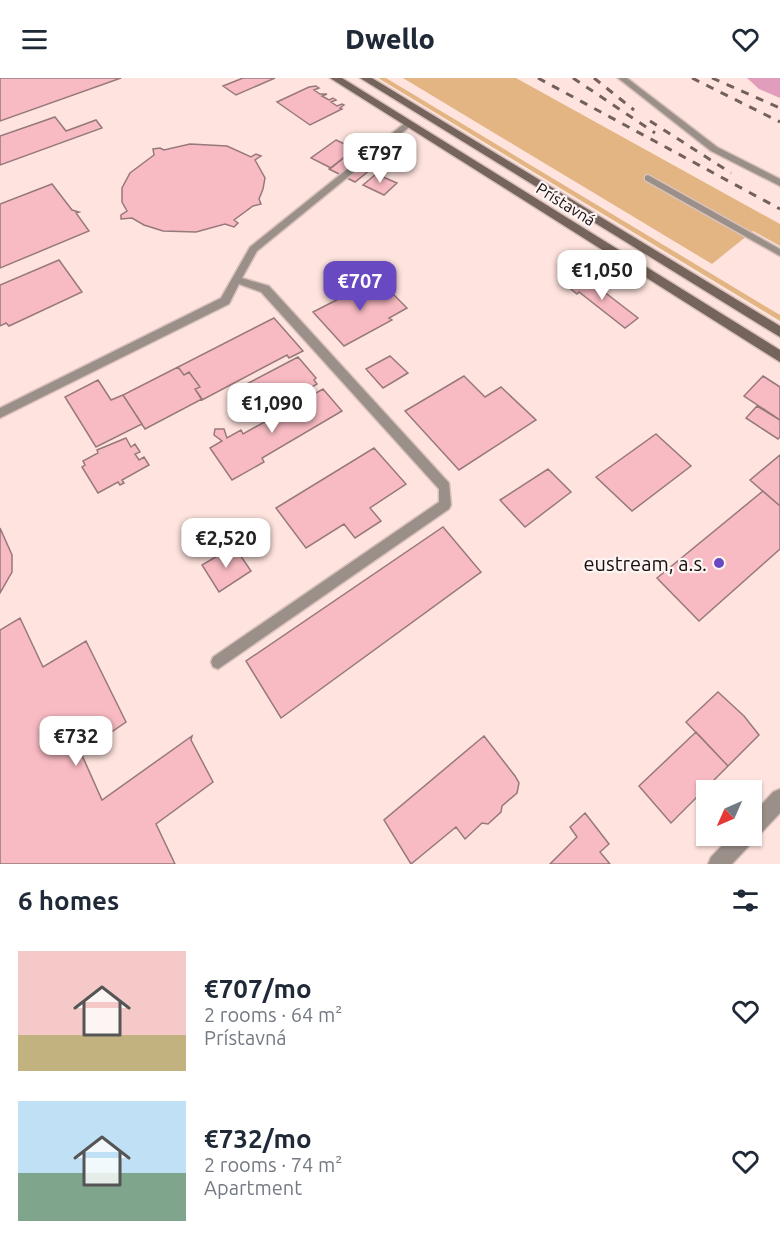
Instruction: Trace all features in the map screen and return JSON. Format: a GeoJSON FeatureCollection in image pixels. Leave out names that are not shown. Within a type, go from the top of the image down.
{"type":"FeatureCollection","features":[{"type":"Feature","properties":{"kind":"main road","name":"Prístavná"},"geometry":{"type":"LineString","coordinates":[[335,78],[780,357]]}},
{"type":"Feature","properties":{"kind":"main road","name":"Prístavná"},"geometry":{"type":"LineString","coordinates":[[365,78],[780,332]]}},
{"type":"Feature","properties":{"kind":"street"},"geometry":{"type":"LineString","coordinates":[[762,818],[780,798]]}},
{"type":"Feature","properties":{"kind":"street"},"geometry":{"type":"LineString","coordinates":[[718,864],[735,846]]}},
{"type":"Feature","properties":{"kind":"lane"},"geometry":{"type":"LineString","coordinates":[[622,78],[714,148],[780,183]]}},
{"type":"Feature","properties":{"kind":"lane"},"geometry":{"type":"LineString","coordinates":[[0,413],[225,301],[253,249],[409,124]]}},
{"type":"Feature","properties":{"kind":"lane"},"geometry":{"type":"LineString","coordinates":[[648,178],[780,253]]}},
{"type":"Feature","properties":{"kind":"lane"},"geometry":{"type":"LineString","coordinates":[[218,662],[445,505],[445,487],[265,289],[238,280]]}},
{"type":"Feature","properties":{"kind":"shaded area"},"geometry":{"type":"Polygon","coordinates":[[[378,78],[386,78],[780,315],[780,321],[378,78]]]}},
{"type":"Feature","properties":{"kind":"shaded area"},"geometry":{"type":"Polygon","coordinates":[[[403,78],[516,78],[780,224],[780,246],[753,231],[712,264],[403,78]]]}},
{"type":"Feature","properties":{"kind":"shaded area"},"geometry":{"type":"Polygon","coordinates":[[[747,78],[780,78],[780,98],[759,89],[747,78]]]}},
{"type":"Feature","properties":{"kind":"building"},"geometry":{"type":"Polygon","coordinates":[[[0,78],[121,78],[0,121],[0,78]]]}},
{"type":"Feature","properties":{"kind":"building"},"geometry":{"type":"Polygon","coordinates":[[[243,78],[275,78],[236,95],[223,86],[243,78]]]}},
{"type":"Feature","properties":{"kind":"building"},"geometry":{"type":"Polygon","coordinates":[[[309,87],[319,88],[314,90],[320,94],[327,94],[322,96],[329,100],[333,98],[336,100],[331,102],[337,106],[344,105],[340,108],[342,109],[310,125],[277,102],[309,87]]]}},
{"type":"Feature","properties":{"kind":"building"},"geometry":{"type":"Polygon","coordinates":[[[55,117],[66,131],[96,120],[102,128],[0,165],[0,136],[55,117]]]}},
{"type":"Feature","properties":{"kind":"building"},"geometry":{"type":"Polygon","coordinates":[[[336,140],[355,149],[331,168],[311,158],[336,140]]]}},
{"type":"Feature","properties":{"kind":"building"},"geometry":{"type":"Polygon","coordinates":[[[190,144],[227,146],[251,157],[256,154],[261,156],[255,160],[265,178],[259,199],[261,204],[253,206],[234,220],[238,223],[234,227],[225,224],[196,232],[163,231],[144,225],[132,218],[121,219],[121,215],[127,211],[122,202],[122,188],[130,173],[154,155],[153,149],[164,150],[190,144]]]}},
{"type":"Feature","properties":{"kind":"building"},"geometry":{"type":"Polygon","coordinates":[[[343,158],[370,170],[355,182],[329,169],[343,158]]]}},
{"type":"Feature","properties":{"kind":"building"},"geometry":{"type":"Polygon","coordinates":[[[376,174],[397,183],[384,195],[363,185],[376,174]]]}},
{"type":"Feature","properties":{"kind":"building"},"geometry":{"type":"Polygon","coordinates":[[[52,184],[72,210],[79,212],[76,213],[89,231],[0,268],[0,204],[52,184]]]}},
{"type":"Feature","properties":{"kind":"building"},"geometry":{"type":"Polygon","coordinates":[[[59,260],[82,292],[9,326],[6,323],[0,326],[0,285],[59,260]]]}},
{"type":"Feature","properties":{"kind":"building"},"geometry":{"type":"Polygon","coordinates":[[[581,274],[638,318],[625,328],[579,292],[577,294],[566,285],[581,274]]]}},
{"type":"Feature","properties":{"kind":"building"},"geometry":{"type":"Polygon","coordinates":[[[380,281],[407,308],[389,318],[392,320],[344,346],[313,312],[360,288],[362,290],[380,281]]]}},
{"type":"Feature","properties":{"kind":"building"},"geometry":{"type":"Polygon","coordinates":[[[274,318],[303,351],[289,358],[287,355],[202,400],[195,389],[200,387],[189,372],[184,375],[178,367],[274,318]]]}},
{"type":"Feature","properties":{"kind":"building"},"geometry":{"type":"Polygon","coordinates":[[[390,356],[408,373],[383,388],[366,369],[390,356]]]}},
{"type":"Feature","properties":{"kind":"building"},"geometry":{"type":"Polygon","coordinates":[[[298,357],[316,378],[314,380],[317,384],[293,398],[289,394],[257,411],[239,388],[298,357]]]}},
{"type":"Feature","properties":{"kind":"building"},"geometry":{"type":"Polygon","coordinates":[[[178,367],[184,375],[189,372],[200,387],[195,389],[202,399],[145,429],[123,395],[178,367]]]}},
{"type":"Feature","properties":{"kind":"building"},"geometry":{"type":"Polygon","coordinates":[[[464,376],[485,397],[501,387],[536,420],[459,470],[405,411],[464,376]]]}},
{"type":"Feature","properties":{"kind":"building"},"geometry":{"type":"Polygon","coordinates":[[[763,376],[780,387],[780,420],[744,396],[763,376]]]}},
{"type":"Feature","properties":{"kind":"building"},"geometry":{"type":"Polygon","coordinates":[[[98,380],[111,400],[123,395],[142,424],[96,447],[65,397],[98,380]]]}},
{"type":"Feature","properties":{"kind":"building"},"geometry":{"type":"Polygon","coordinates":[[[323,389],[342,411],[262,458],[264,462],[232,480],[210,448],[222,441],[214,435],[215,429],[224,429],[227,438],[241,430],[243,434],[323,389]]]}},
{"type":"Feature","properties":{"kind":"building"},"geometry":{"type":"Polygon","coordinates":[[[757,406],[780,420],[778,439],[746,418],[757,406]]]}},
{"type":"Feature","properties":{"kind":"building"},"geometry":{"type":"Polygon","coordinates":[[[656,434],[691,466],[632,511],[596,477],[656,434]]]}},
{"type":"Feature","properties":{"kind":"building"},"geometry":{"type":"Polygon","coordinates":[[[126,438],[131,447],[135,444],[140,452],[135,454],[139,460],[144,457],[149,465],[122,480],[124,483],[120,485],[118,482],[98,493],[82,467],[85,465],[83,461],[98,453],[97,450],[126,438]]]}},
{"type":"Feature","properties":{"kind":"building"},"geometry":{"type":"Polygon","coordinates":[[[374,448],[406,484],[370,508],[381,521],[355,538],[344,524],[306,548],[276,508],[374,448]]]}},
{"type":"Feature","properties":{"kind":"building"},"geometry":{"type":"Polygon","coordinates":[[[780,455],[780,506],[750,480],[780,455]]]}},
{"type":"Feature","properties":{"kind":"building"},"geometry":{"type":"Polygon","coordinates":[[[548,469],[571,492],[525,527],[500,500],[548,469]]]}},
{"type":"Feature","properties":{"kind":"building","name":"eustream, a.s."},"geometry":{"type":"Polygon","coordinates":[[[763,491],[780,506],[780,549],[699,621],[657,578],[763,491]]]}},
{"type":"Feature","properties":{"kind":"building"},"geometry":{"type":"Polygon","coordinates":[[[443,527],[481,572],[281,718],[246,661],[443,527]]]}},
{"type":"Feature","properties":{"kind":"building"},"geometry":{"type":"Polygon","coordinates":[[[0,528],[12,555],[12,572],[0,593],[0,528]]]}},
{"type":"Feature","properties":{"kind":"building"},"geometry":{"type":"Polygon","coordinates":[[[234,546],[251,571],[219,592],[202,565],[234,546]]]}},
{"type":"Feature","properties":{"kind":"building"},"geometry":{"type":"Polygon","coordinates":[[[20,618],[43,667],[86,641],[126,722],[81,753],[102,800],[192,736],[191,740],[213,782],[156,824],[175,864],[0,864],[0,630],[20,618]]]}},
{"type":"Feature","properties":{"kind":"building"},"geometry":{"type":"Polygon","coordinates":[[[718,692],[744,716],[759,735],[728,766],[686,722],[718,692]]]}},
{"type":"Feature","properties":{"kind":"building"},"geometry":{"type":"Polygon","coordinates":[[[696,732],[728,766],[714,780],[696,780],[696,798],[671,823],[639,786],[696,732]]]}},
{"type":"Feature","properties":{"kind":"building"},"geometry":{"type":"Polygon","coordinates":[[[484,736],[515,776],[519,783],[517,793],[502,806],[501,812],[488,824],[482,823],[465,839],[456,827],[411,864],[384,820],[484,736]]]}},
{"type":"Feature","properties":{"kind":"building"},"geometry":{"type":"Polygon","coordinates":[[[585,813],[609,844],[600,852],[610,864],[550,864],[577,837],[570,827],[585,813]]]}},
{"type":"Feature","properties":{"kind":"railway"},"geometry":{"type":"LineString","coordinates":[[538,78],[780,209]]}},
{"type":"Feature","properties":{"kind":"railway"},"geometry":{"type":"LineString","coordinates":[[573,78],[655,133]]}},
{"type":"Feature","properties":{"kind":"railway"},"geometry":{"type":"LineString","coordinates":[[594,78],[634,110]]}},
{"type":"Feature","properties":{"kind":"railway"},"geometry":{"type":"LineString","coordinates":[[692,78],[780,122]]}},
{"type":"Feature","properties":{"kind":"railway"},"geometry":{"type":"LineString","coordinates":[[712,78],[780,108]]}},
{"type":"Feature","properties":{"kind":"railway"},"geometry":{"type":"LineString","coordinates":[[650,121],[731,173]]}},
{"type":"Feature","properties":{"kind":"place","name":"eustream, a.s."},"geometry":{"type":"Point","coordinates":[719,563]}}]}
